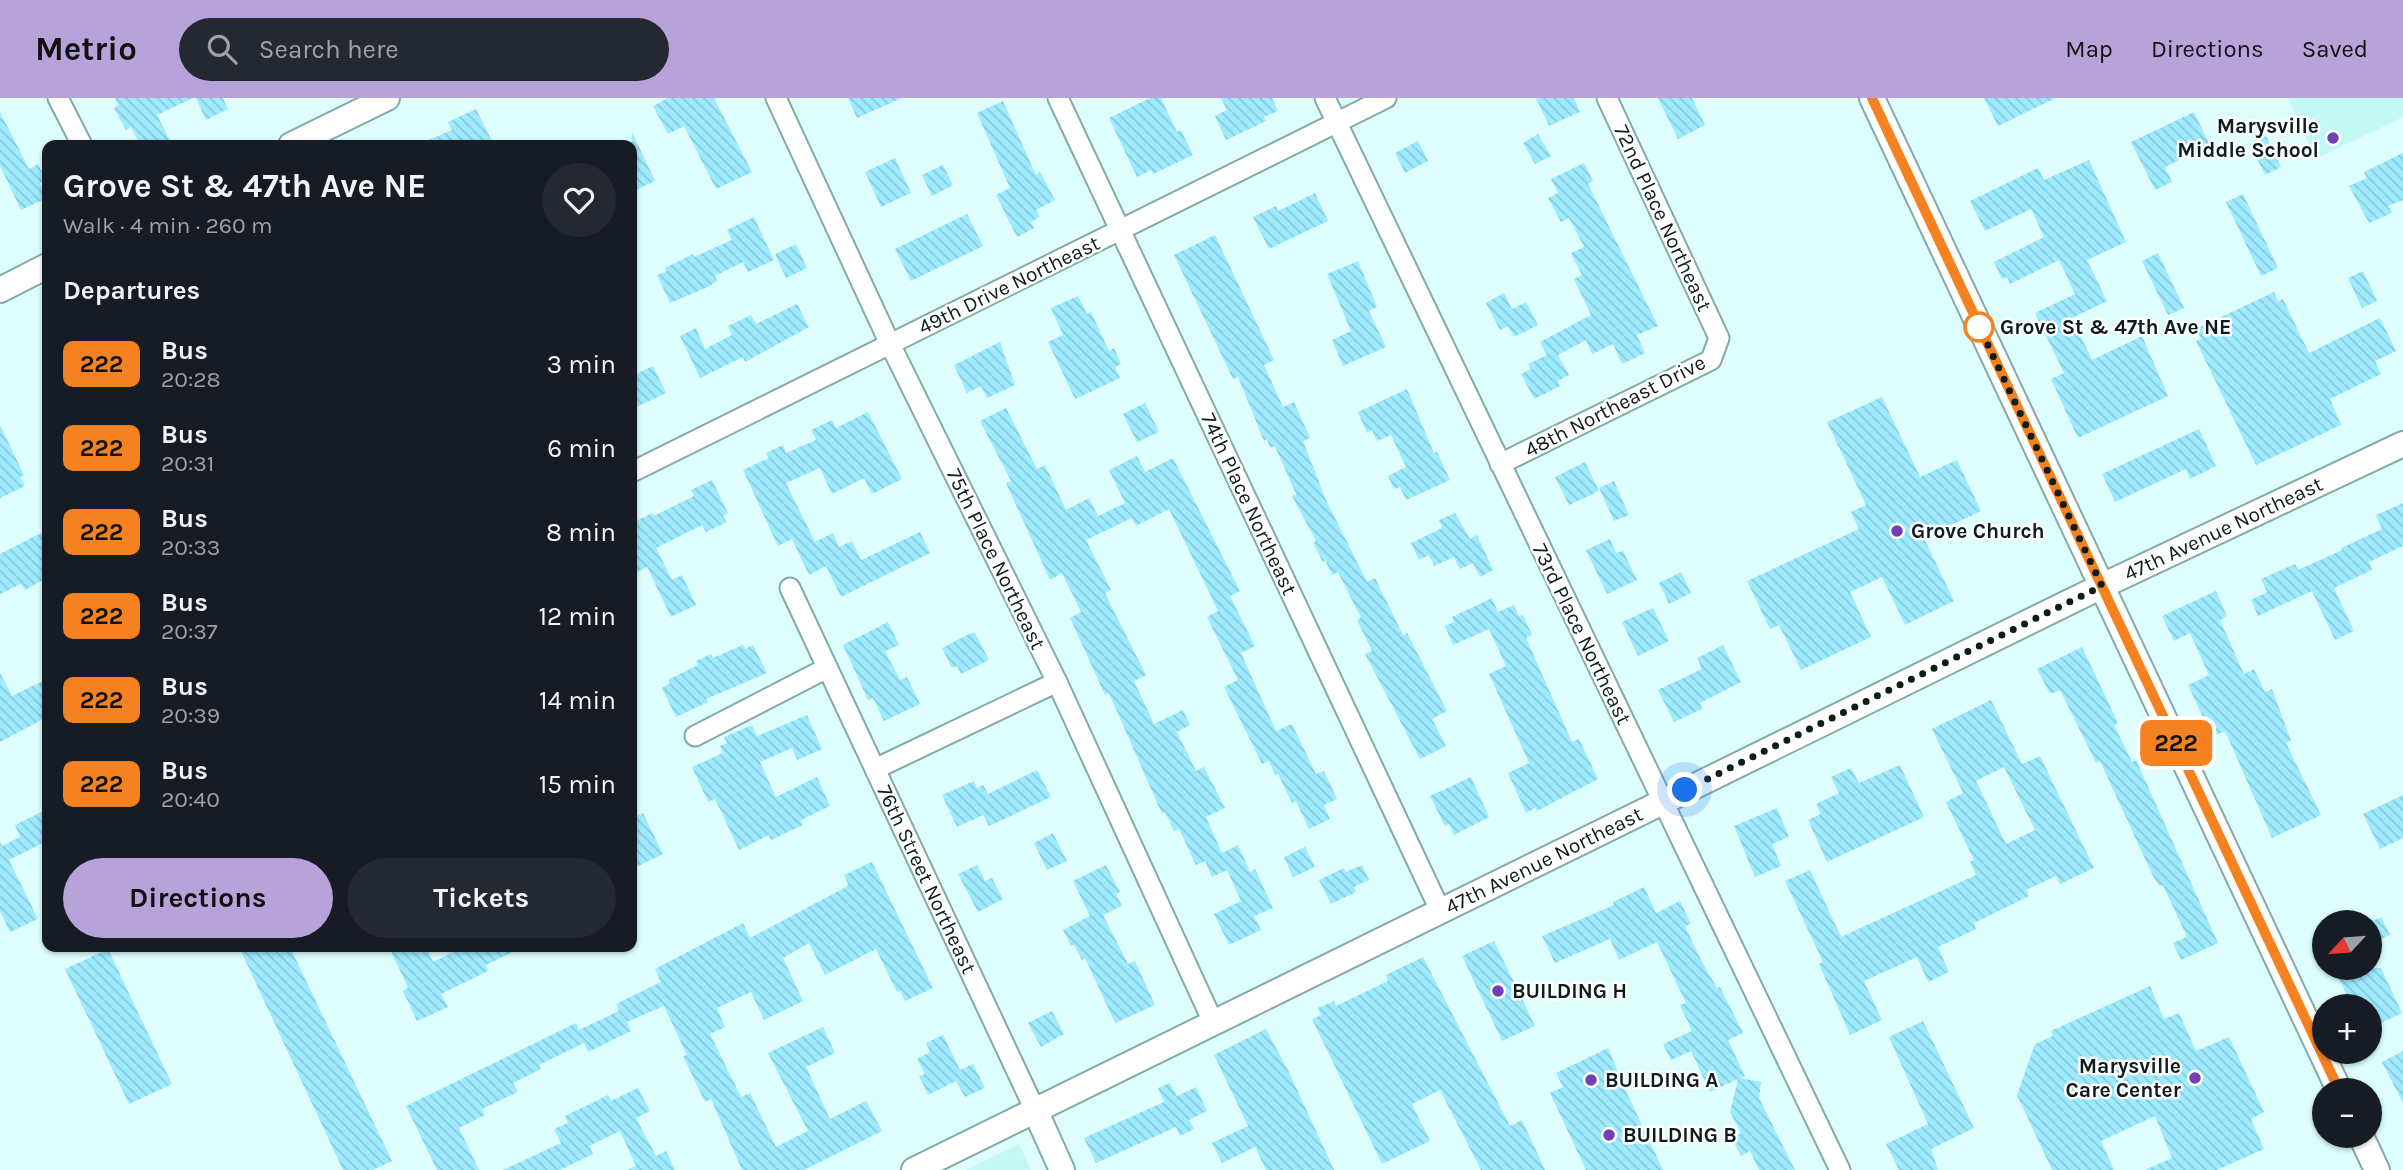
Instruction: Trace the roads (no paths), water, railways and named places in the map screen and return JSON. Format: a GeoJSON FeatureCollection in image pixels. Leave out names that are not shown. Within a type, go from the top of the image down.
{"type":"FeatureCollection","features":[{"type":"Feature","properties":{"kind":"street"},"geometry":{"type":"LineString","coordinates":[[58,98],[79,140]]}},
{"type":"Feature","properties":{"kind":"street"},"geometry":{"type":"LineString","coordinates":[[301,140],[387,98]]}},
{"type":"Feature","properties":{"kind":"street","name":"75th Place Northeast"},"geometry":{"type":"LineString","coordinates":[[776,98],[890,344],[1058,682],[1213,1022]]}},
{"type":"Feature","properties":{"kind":"street","name":"74th Place Northeast"},"geometry":{"type":"LineString","coordinates":[[1058,98],[1440,910]]}},
{"type":"Feature","properties":{"kind":"street","name":"73rd Place Northeast"},"geometry":{"type":"LineString","coordinates":[[1325,98],[1840,1170]]}},
{"type":"Feature","properties":{"kind":"street","name":"49th Drive Northeast"},"geometry":{"type":"LineString","coordinates":[[637,470],[1336,120],[1386,98]]}},
{"type":"Feature","properties":{"kind":"street","name":"72nd Place Northeast"},"geometry":{"type":"LineString","coordinates":[[1607,98],[1719,338]]}},
{"type":"Feature","properties":{"kind":"street"},"geometry":{"type":"LineString","coordinates":[[1872,98],[2333,1078]]}},
{"type":"Feature","properties":{"kind":"street"},"geometry":{"type":"LineString","coordinates":[[0,290],[42,269]]}},
{"type":"Feature","properties":{"kind":"street","name":"48th Northeast Drive"},"geometry":{"type":"LineString","coordinates":[[1500,464],[1711,360],[1719,338]]}},
{"type":"Feature","properties":{"kind":"street","name":"47th Avenue Northeast"},"geometry":{"type":"LineString","coordinates":[[914,1170],[2102,586],[2403,444]]}},
{"type":"Feature","properties":{"kind":"street","name":"76th Street Northeast"},"geometry":{"type":"LineString","coordinates":[[790,588],[1062,1170]]}},
{"type":"Feature","properties":{"kind":"street"},"geometry":{"type":"LineString","coordinates":[[695,736],[827,668]]}},
{"type":"Feature","properties":{"kind":"street"},"geometry":{"type":"LineString","coordinates":[[875,769],[1058,682]]}},
{"type":"Feature","properties":{"kind":"street"},"geometry":{"type":"LineString","coordinates":[[2367,1148],[2377,1170]]}},
{"type":"Feature","properties":{"kind":"place","name":"Marysville Middle School"},"geometry":{"type":"Point","coordinates":[2333,138]}},
{"type":"Feature","properties":{"kind":"place","name":"Grove St & 47th Ave NE"},"geometry":{"type":"Point","coordinates":[1979,327]}},
{"type":"Feature","properties":{"kind":"place","name":"Grove Church"},"geometry":{"type":"Point","coordinates":[1897,531]}},
{"type":"Feature","properties":{"kind":"place","name":"BUILDING H"},"geometry":{"type":"Point","coordinates":[1498,991]}},
{"type":"Feature","properties":{"kind":"place","name":"Marysville Care Center"},"geometry":{"type":"Point","coordinates":[2195,1078]}},
{"type":"Feature","properties":{"kind":"place","name":"BUILDING A"},"geometry":{"type":"Point","coordinates":[1591,1080]}},
{"type":"Feature","properties":{"kind":"place","name":"BUILDING B"},"geometry":{"type":"Point","coordinates":[1609,1135]}}]}
